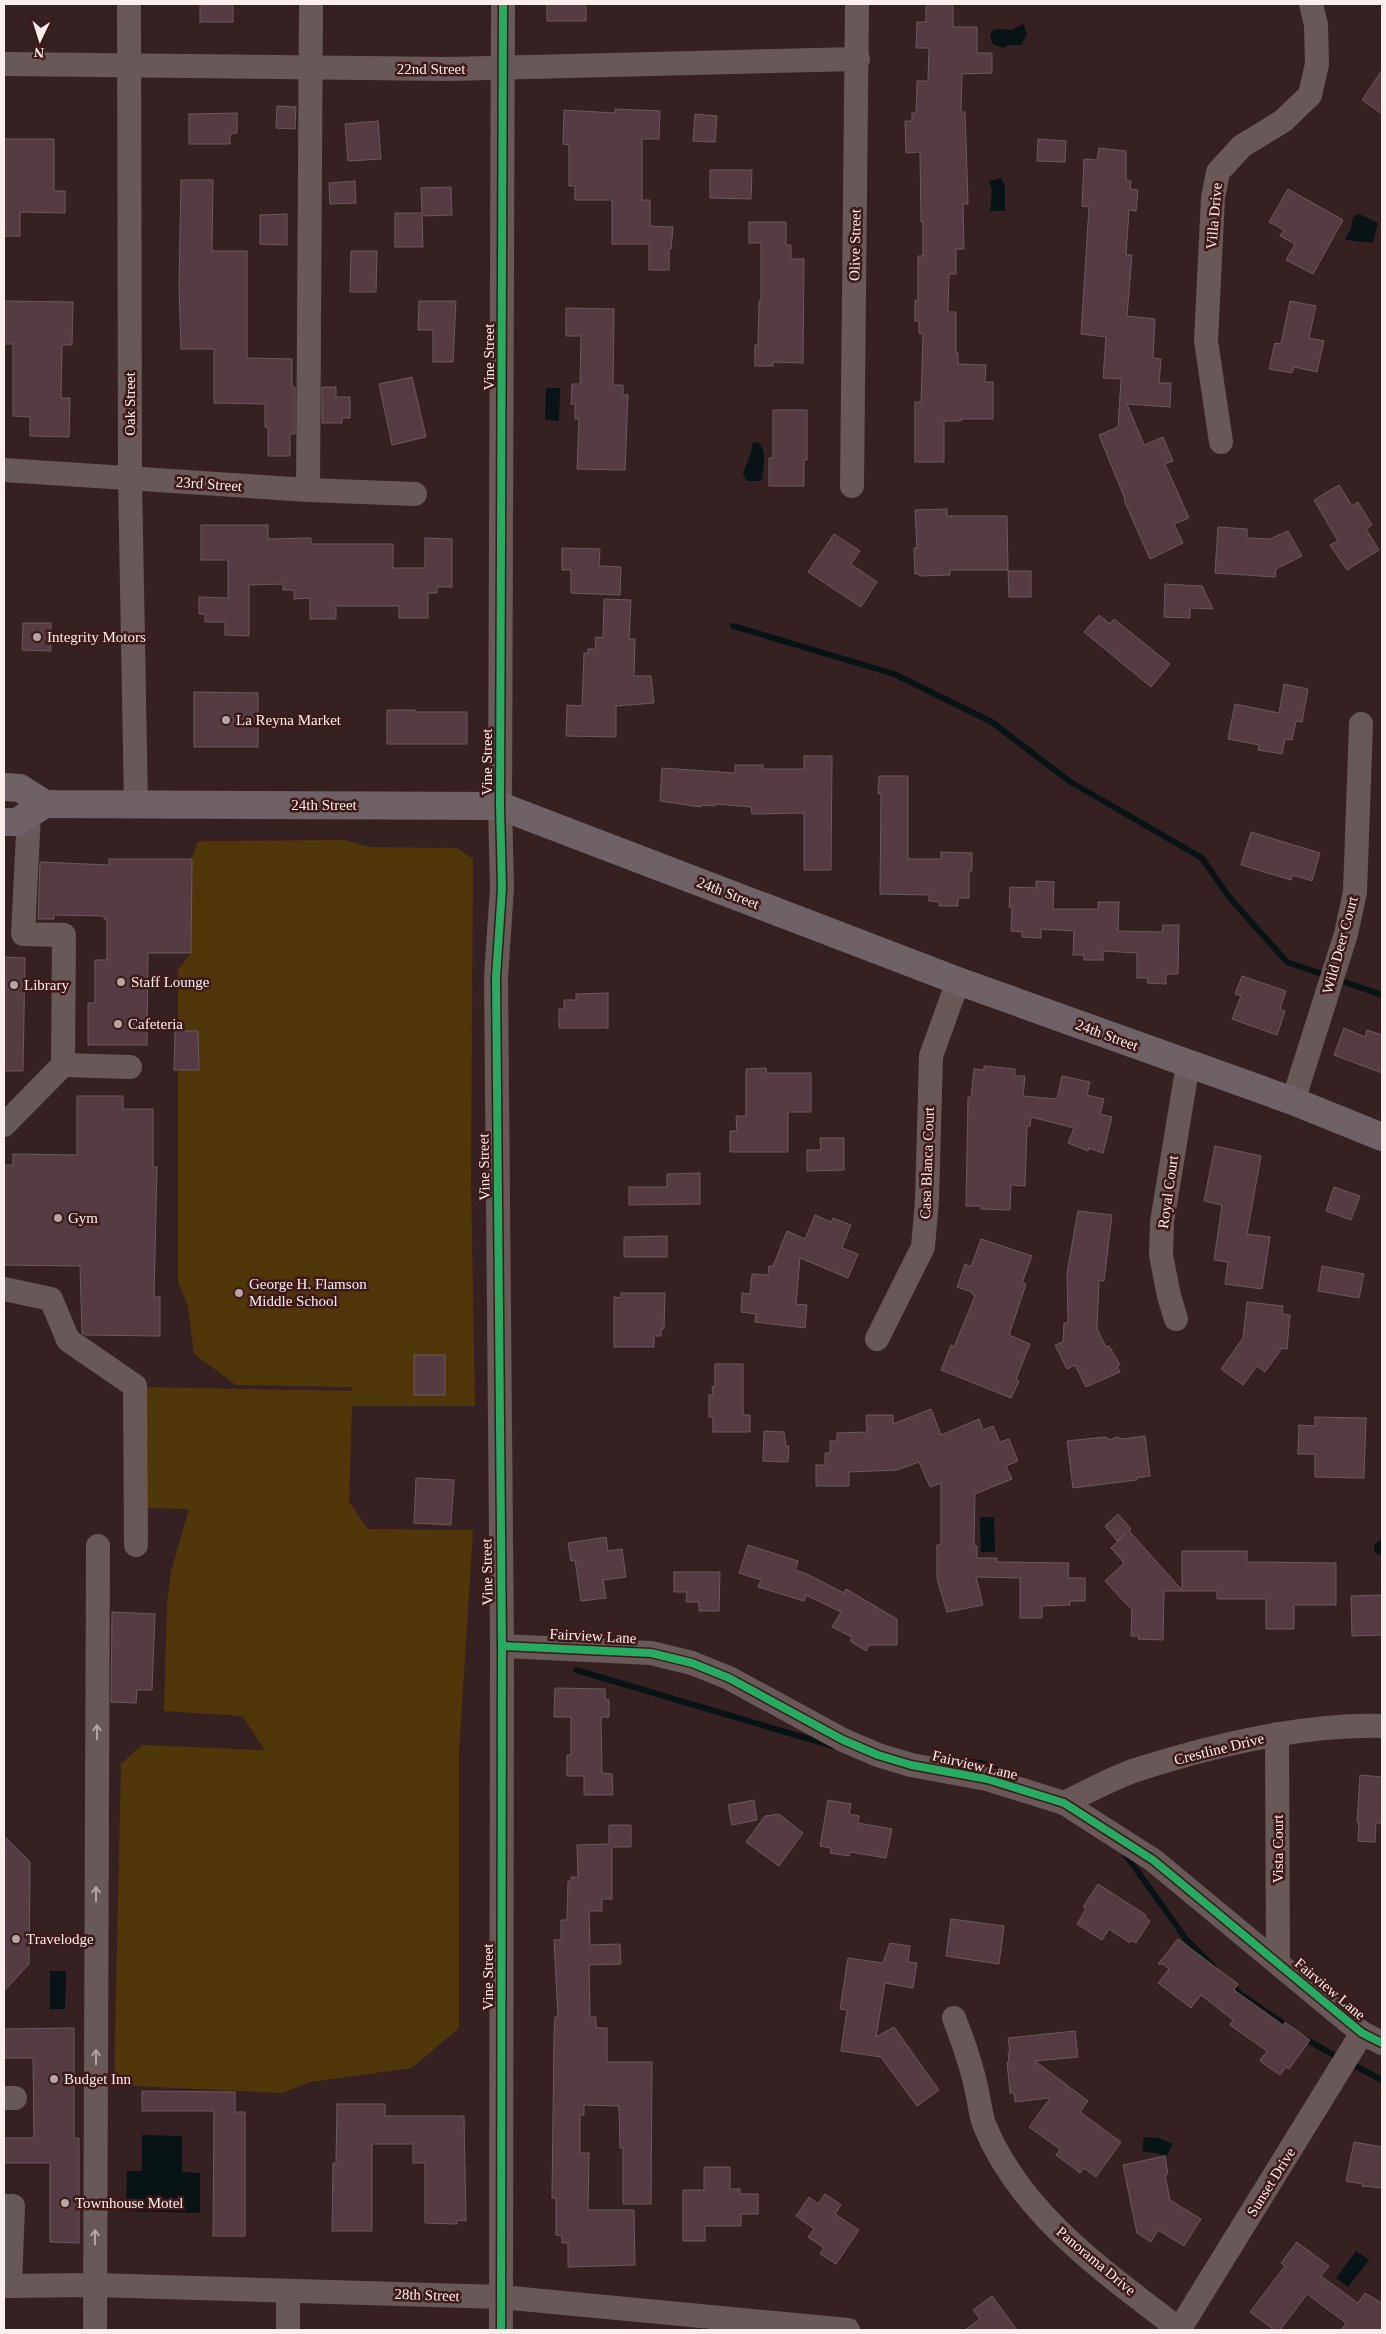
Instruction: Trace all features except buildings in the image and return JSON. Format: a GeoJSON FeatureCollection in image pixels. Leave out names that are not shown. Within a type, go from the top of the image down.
{"type":"FeatureCollection","features":[{"type":"Feature","properties":{"kind":"main road"},"geometry":{"type":"LineString","coordinates":[[4,787],[20,788],[26,813]]}},
{"type":"Feature","properties":{"kind":"main road","name":"24th Street"},"geometry":{"type":"LineString","coordinates":[[26,813],[136,805],[500,806],[958,982],[1293,1101],[1382,1137]]}},
{"type":"Feature","properties":{"kind":"street","name":"Oak Street"},"geometry":{"type":"LineString","coordinates":[[128,4],[130,478],[136,805]]}},
{"type":"Feature","properties":{"kind":"street"},"geometry":{"type":"LineString","coordinates":[[308,490],[311,4]]}},
{"type":"Feature","properties":{"kind":"street","name":"Vine Street"},"geometry":{"type":"LineString","coordinates":[[501,2330],[502,1646],[496,976],[502,888],[500,806],[503,4]]}},
{"type":"Feature","properties":{"kind":"street","name":"Olive Street"},"geometry":{"type":"LineString","coordinates":[[852,486],[858,59],[857,4]]}},
{"type":"Feature","properties":{"kind":"street","name":"Villa Drive"},"geometry":{"type":"LineString","coordinates":[[1221,442],[1206,341],[1212,198],[1218,172],[1242,146],[1283,121],[1310,95],[1317,64],[1316,25],[1311,4]]}},
{"type":"Feature","properties":{"kind":"street","name":"22nd Street"},"geometry":{"type":"LineString","coordinates":[[4,64],[311,68],[504,68],[858,59]]}},
{"type":"Feature","properties":{"kind":"street","name":"23rd Street"},"geometry":{"type":"LineString","coordinates":[[4,470],[308,490],[415,494]]}},
{"type":"Feature","properties":{"kind":"street","name":"Wild Deer Court"},"geometry":{"type":"LineString","coordinates":[[1293,1101],[1346,934],[1355,892],[1362,724]]}},
{"type":"Feature","properties":{"kind":"street"},"geometry":{"type":"LineString","coordinates":[[4,1125],[63,1065],[64,935],[23,934],[26,813]]}},
{"type":"Feature","properties":{"kind":"street","name":"Casa Blanca Court"},"geometry":{"type":"LineString","coordinates":[[877,1339],[922,1247],[927,1200],[931,1056],[958,982]]}},
{"type":"Feature","properties":{"kind":"street","name":"Royal Court"},"geometry":{"type":"LineString","coordinates":[[1176,1319],[1168,1296],[1161,1256],[1162,1222],[1188,1064]]}},
{"type":"Feature","properties":{"kind":"street"},"geometry":{"type":"LineString","coordinates":[[63,1065],[130,1067]]}},
{"type":"Feature","properties":{"kind":"street"},"geometry":{"type":"LineString","coordinates":[[4,1289],[51,1299],[68,1340],[135,1386],[136,1545]]}},
{"type":"Feature","properties":{"kind":"street"},"geometry":{"type":"LineString","coordinates":[[95,2330],[98,1546]]}},
{"type":"Feature","properties":{"kind":"street","name":"Fairview Lane"},"geometry":{"type":"LineString","coordinates":[[502,1646],[651,1653],[692,1662],[728,1678],[843,1740],[878,1755],[911,1765],[987,1780],[1064,1803],[1153,1860],[1372,2038]]}},
{"type":"Feature","properties":{"kind":"street","name":"Crestline Drive"},"geometry":{"type":"LineString","coordinates":[[1064,1803],[1135,1771],[1277,1734],[1355,1725],[1382,1726]]}},
{"type":"Feature","properties":{"kind":"street","name":"Vista Court"},"geometry":{"type":"LineString","coordinates":[[1277,1734],[1278,1963]]}},
{"type":"Feature","properties":{"kind":"street","name":"Panorama Drive"},"geometry":{"type":"LineString","coordinates":[[954,2018],[968,2053],[983,2122],[994,2146],[1013,2178],[1062,2234],[1179,2330]]}},
{"type":"Feature","properties":{"kind":"street","name":"Sunset Drive"},"geometry":{"type":"LineString","coordinates":[[1179,2330],[1372,2038]]}},
{"type":"Feature","properties":{"kind":"street"},"geometry":{"type":"LineString","coordinates":[[7,2286],[9,2206]]}},
{"type":"Feature","properties":{"kind":"street","name":"28th Street"},"geometry":{"type":"LineString","coordinates":[[7,2286],[95,2285],[501,2297],[848,2330]]}},
{"type":"Feature","properties":{"kind":"street"},"geometry":{"type":"LineString","coordinates":[[288,2291],[288,2330]]}},
{"type":"Feature","properties":{"kind":"shaded area"},"geometry":{"type":"Polygon","coordinates":[[[1023,24],[1027,34],[1021,45],[1010,45],[1003,48],[993,44],[990,37],[992,31],[996,29],[1012,30],[1023,24]]]}},
{"type":"Feature","properties":{"kind":"shaded area"},"geometry":{"type":"Polygon","coordinates":[[[1001,178],[1005,187],[1005,211],[990,211],[992,190],[989,181],[1001,178]]]}},
{"type":"Feature","properties":{"kind":"shaded area"},"geometry":{"type":"Polygon","coordinates":[[[1359,214],[1378,223],[1373,242],[1345,239],[1351,229],[1353,217],[1359,214]]]}},
{"type":"Feature","properties":{"kind":"shaded area"},"geometry":{"type":"Polygon","coordinates":[[[546,388],[560,388],[559,421],[545,420],[546,388]]]}},
{"type":"Feature","properties":{"kind":"shaded area"},"geometry":{"type":"Polygon","coordinates":[[[755,442],[759,443],[763,451],[762,479],[759,481],[747,481],[743,474],[750,456],[752,444],[755,442]]]}},
{"type":"Feature","properties":{"kind":"shaded area"},"geometry":{"type":"Polygon","coordinates":[[[345,840],[369,847],[457,848],[473,859],[471,1180],[475,1406],[352,1406],[349,1502],[368,1529],[473,1530],[459,1753],[459,2028],[412,2068],[310,2082],[282,2093],[114,2085],[121,1764],[142,1745],[265,1750],[242,1716],[164,1711],[167,1604],[171,1572],[189,1509],[148,1508],[145,1504],[145,1387],[352,1391],[351,1387],[236,1385],[194,1354],[188,1306],[178,1282],[178,970],[191,953],[192,859],[197,842],[345,840]]]}},
{"type":"Feature","properties":{"kind":"shaded area"},"geometry":{"type":"Polygon","coordinates":[[[980,1517],[994,1517],[995,1552],[981,1552],[980,1517]]]}},
{"type":"Feature","properties":{"kind":"shaded area"},"geometry":{"type":"Polygon","coordinates":[[[1382,1538],[1382,1555],[1375,1553],[1374,1545],[1382,1538]]]}},
{"type":"Feature","properties":{"kind":"shaded area"},"geometry":{"type":"Polygon","coordinates":[[[50,1971],[66,1971],[65,2009],[50,2009],[50,1971]]]}},
{"type":"Feature","properties":{"kind":"shaded area"},"geometry":{"type":"Polygon","coordinates":[[[142,2135],[182,2136],[182,2172],[200,2173],[200,2213],[126,2211],[127,2171],[142,2171],[142,2135]]]}},
{"type":"Feature","properties":{"kind":"shaded area"},"geometry":{"type":"Polygon","coordinates":[[[1144,2137],[1159,2138],[1173,2144],[1167,2155],[1142,2151],[1144,2137]]]}},
{"type":"Feature","properties":{"kind":"shaded area"},"geometry":{"type":"Polygon","coordinates":[[[1356,2251],[1369,2260],[1348,2287],[1336,2278],[1356,2251]]]}},
{"type":"Feature","properties":{"kind":"waterway"},"geometry":{"type":"LineString","coordinates":[[733,626],[894,674],[992,722],[1069,781],[1202,858],[1229,897],[1287,962],[1382,995]]}},
{"type":"Feature","properties":{"kind":"waterway"},"geometry":{"type":"LineString","coordinates":[[576,1670],[833,1746]]}},
{"type":"Feature","properties":{"kind":"waterway"},"geometry":{"type":"LineString","coordinates":[[935,1758],[981,1763],[1005,1773]]}},
{"type":"Feature","properties":{"kind":"waterway"},"geometry":{"type":"LineString","coordinates":[[1123,1851],[1186,1939],[1214,1967]]}},
{"type":"Feature","properties":{"kind":"waterway"},"geometry":{"type":"LineString","coordinates":[[1230,1983],[1240,1994],[1290,2028]]}},
{"type":"Feature","properties":{"kind":"waterway"},"geometry":{"type":"LineString","coordinates":[[1302,2037],[1341,2059]]}},
{"type":"Feature","properties":{"kind":"waterway"},"geometry":{"type":"LineString","coordinates":[[1350,2063],[1382,2080]]}},
{"type":"Feature","properties":{"kind":"cycle path"},"geometry":{"type":"LineString","coordinates":[[501,2330],[502,1646],[496,977],[502,888],[500,806],[503,4]]}},
{"type":"Feature","properties":{"kind":"cycle path"},"geometry":{"type":"LineString","coordinates":[[502,1646],[651,1653],[692,1663],[729,1678],[843,1740],[878,1755],[911,1765],[987,1779],[1064,1803],[1153,1860],[1362,2033],[1382,2043]]}},
{"type":"Feature","properties":{"kind":"place","name":"Integrity Motors"},"geometry":{"type":"Point","coordinates":[37,637]}},
{"type":"Feature","properties":{"kind":"place","name":"La Reyna Market"},"geometry":{"type":"Point","coordinates":[226,720]}},
{"type":"Feature","properties":{"kind":"place","name":"Staff Lounge"},"geometry":{"type":"Point","coordinates":[121,982]}},
{"type":"Feature","properties":{"kind":"place","name":"Library"},"geometry":{"type":"Point","coordinates":[14,985]}},
{"type":"Feature","properties":{"kind":"place","name":"Cafeteria"},"geometry":{"type":"Point","coordinates":[118,1024]}},
{"type":"Feature","properties":{"kind":"place","name":"Gym"},"geometry":{"type":"Point","coordinates":[58,1218]}},
{"type":"Feature","properties":{"kind":"place","name":"George H. Flamson Middle School"},"geometry":{"type":"Point","coordinates":[239,1293]}},
{"type":"Feature","properties":{"kind":"place","name":"Travelodge"},"geometry":{"type":"Point","coordinates":[16,1939]}},
{"type":"Feature","properties":{"kind":"place","name":"Budget Inn"},"geometry":{"type":"Point","coordinates":[54,2079]}},
{"type":"Feature","properties":{"kind":"place","name":"Townhouse Motel"},"geometry":{"type":"Point","coordinates":[65,2203]}}]}
